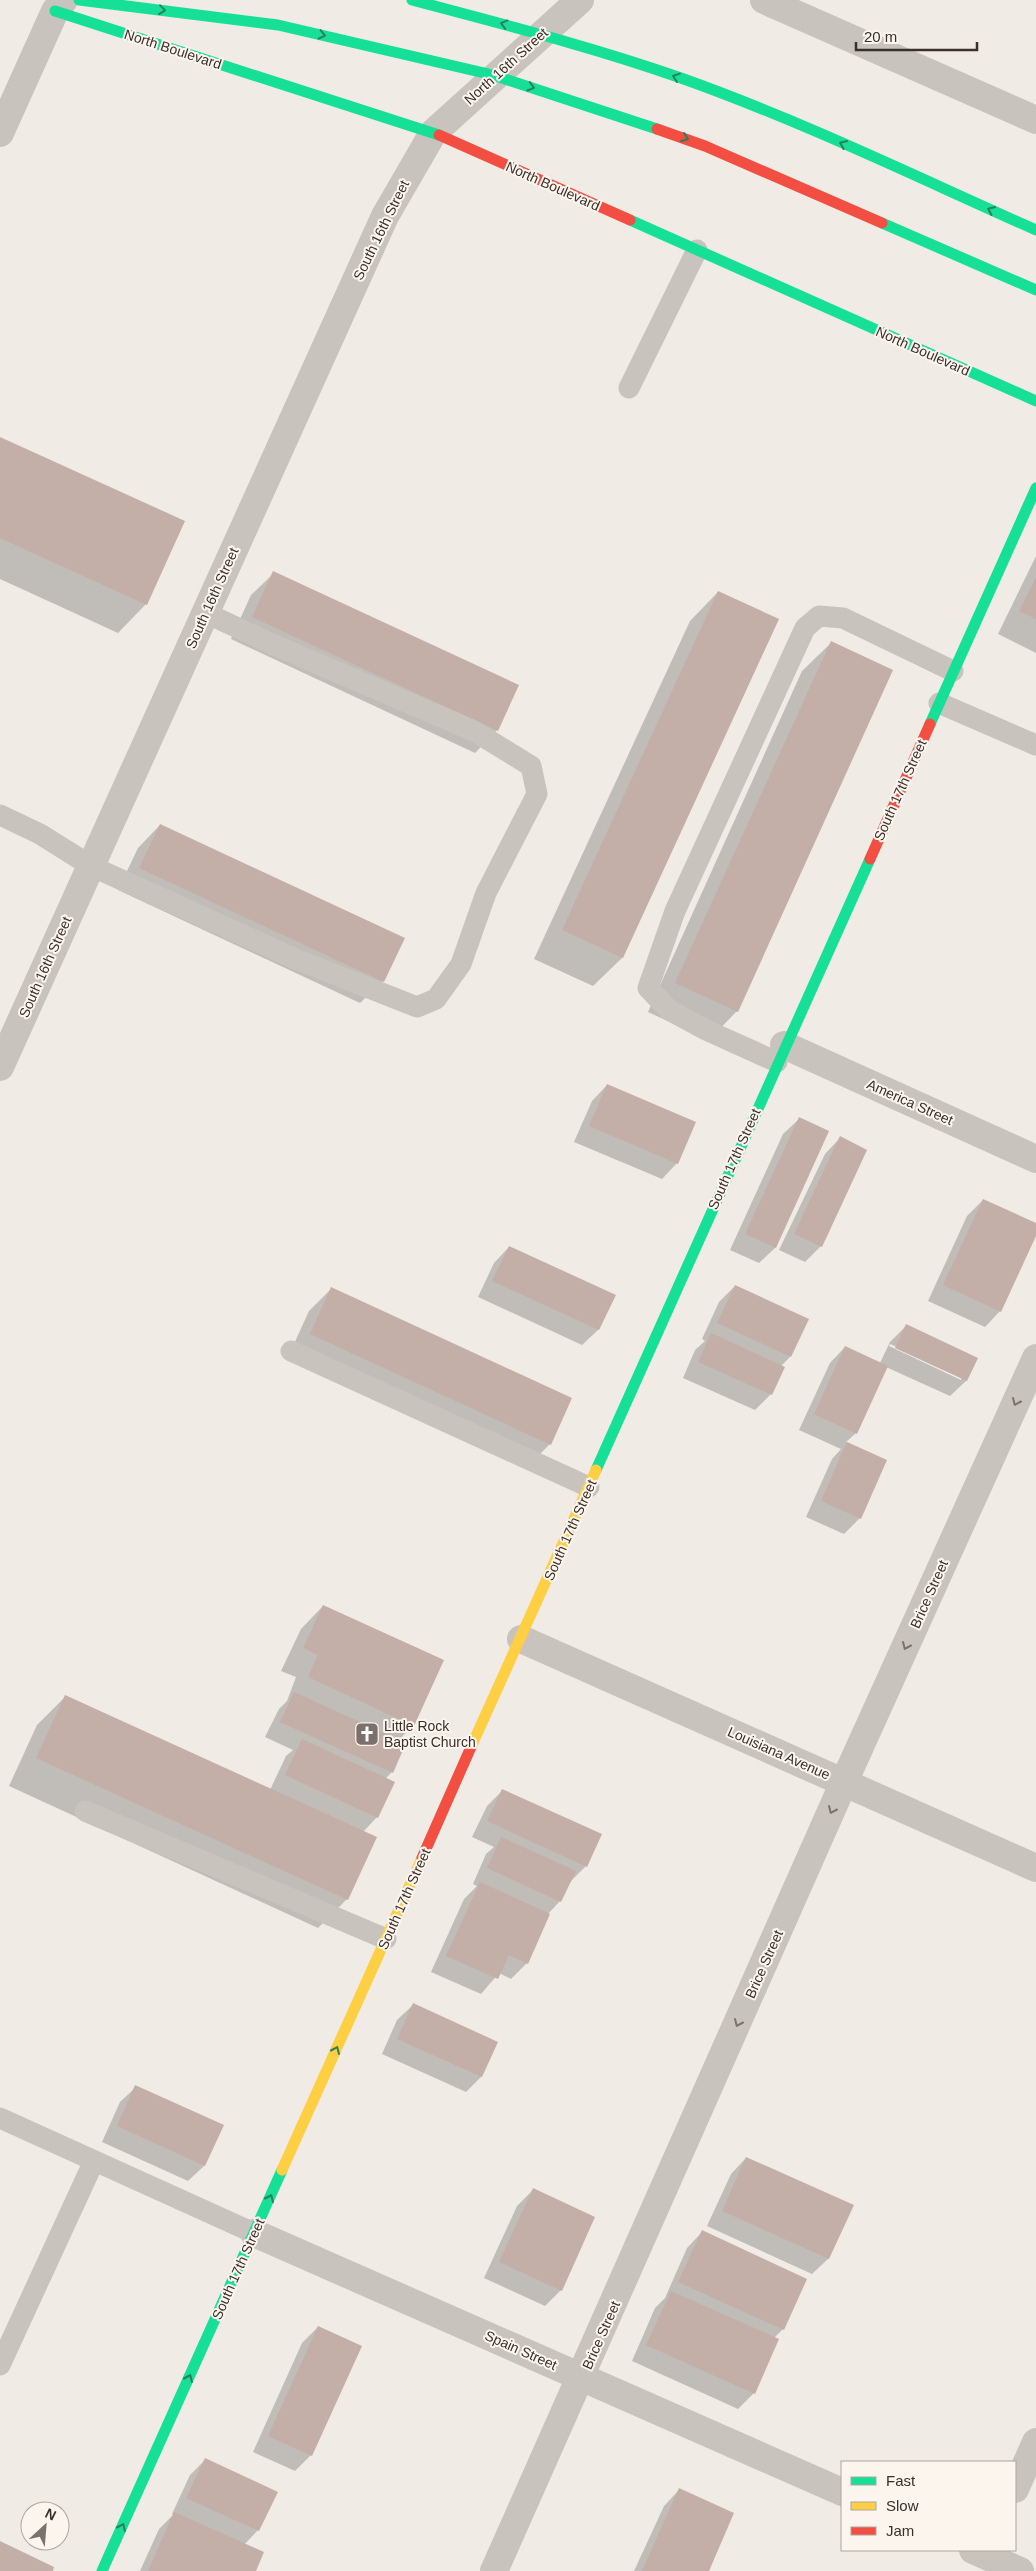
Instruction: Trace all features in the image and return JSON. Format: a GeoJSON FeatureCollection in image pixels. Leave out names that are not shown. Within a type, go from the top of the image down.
{"type":"FeatureCollection","features":[{"type":"Feature","properties":{"kind":"street"},"geometry":{"type":"LineString","coordinates":[[412,0],[591,48],[681,78],[765,111],[1036,230]]}},
{"type":"Feature","properties":{"kind":"street"},"geometry":{"type":"LineString","coordinates":[[537,38],[549,0]]}},
{"type":"Feature","properties":{"kind":"street","name":"North 16th Street"},"geometry":{"type":"LineString","coordinates":[[433,133],[580,0]]}},
{"type":"Feature","properties":{"kind":"street"},"geometry":{"type":"LineString","coordinates":[[764,0],[1036,120]]}},
{"type":"Feature","properties":{"kind":"street"},"geometry":{"type":"LineString","coordinates":[[0,133],[66,4]]}},
{"type":"Feature","properties":{"kind":"street","name":"North Boulevard"},"geometry":{"type":"LineString","coordinates":[[66,4],[433,133],[1036,401]]}},
{"type":"Feature","properties":{"kind":"street","name":"North Boulevard"},"geometry":{"type":"LineString","coordinates":[[66,4],[278,25],[492,75],[562,96],[704,146],[1036,290]]}},
{"type":"Feature","properties":{"kind":"street","name":"South 16th Street"},"geometry":{"type":"LineString","coordinates":[[0,1067],[385,216],[433,133]]}},
{"type":"Feature","properties":{"kind":"street","name":"South 17th Street"},"geometry":{"type":"LineString","coordinates":[[102,2571],[589,1487],[781,1053],[1036,488]]}},
{"type":"Feature","properties":{"kind":"street","name":"America Street"},"geometry":{"type":"LineString","coordinates":[[781,1053],[1036,1159]]}},
{"type":"Feature","properties":{"kind":"street","name":"Brice Street"},"geometry":{"type":"LineString","coordinates":[[494,2571],[582,2377],[844,1782],[1036,1358]]}},
{"type":"Feature","properties":{"kind":"street","name":"Louisiana Avenue"},"geometry":{"type":"LineString","coordinates":[[521,1639],[1036,1868]]}},
{"type":"Feature","properties":{"kind":"street","name":"Spain Street"},"geometry":{"type":"LineString","coordinates":[[254,2233],[841,2492]]}},
{"type":"Feature","properties":{"kind":"street"},"geometry":{"type":"LineString","coordinates":[[1016,2487],[1036,2442]]}},
{"type":"Feature","properties":{"kind":"street"},"geometry":{"type":"LineString","coordinates":[[981,2556],[1020,2571]]}},
{"type":"Feature","properties":{"kind":"lane"},"geometry":{"type":"LineString","coordinates":[[629,388],[697,250]]}},
{"type":"Feature","properties":{"kind":"lane"},"geometry":{"type":"LineString","coordinates":[[0,815],[40,834],[91,866],[298,960],[417,1007],[436,999],[461,964],[486,893],[537,794],[532,766],[474,731],[272,644],[206,613]]}},
{"type":"Feature","properties":{"kind":"lane"},"geometry":{"type":"LineString","coordinates":[[781,1053],[706,1030],[669,1010],[648,988],[675,911],[805,628],[819,616],[843,618],[954,670]]}},
{"type":"Feature","properties":{"kind":"lane"},"geometry":{"type":"LineString","coordinates":[[939,703],[1036,745]]}},
{"type":"Feature","properties":{"kind":"lane"},"geometry":{"type":"LineString","coordinates":[[291,1351],[589,1487]]}},
{"type":"Feature","properties":{"kind":"lane"},"geometry":{"type":"LineString","coordinates":[[85,1811],[386,1939]]}},
{"type":"Feature","properties":{"kind":"lane"},"geometry":{"type":"LineString","coordinates":[[0,2118],[254,2233]]}},
{"type":"Feature","properties":{"kind":"lane"},"geometry":{"type":"LineString","coordinates":[[0,2365],[94,2161]]}},
{"type":"Feature","properties":{"kind":"building"},"geometry":{"type":"Polygon","coordinates":[[[0,437],[185,521],[147,605],[0,538],[0,437]]]}},
{"type":"Feature","properties":{"kind":"building"},"geometry":{"type":"Polygon","coordinates":[[[273,571],[519,685],[498,731],[252,617],[273,571]]]}},
{"type":"Feature","properties":{"kind":"building"},"geometry":{"type":"Polygon","coordinates":[[[1036,577],[1036,619],[1019,611],[1036,577]]]}},
{"type":"Feature","properties":{"kind":"building"},"geometry":{"type":"Polygon","coordinates":[[[718,591],[779,619],[623,958],[562,930],[718,591]]]}},
{"type":"Feature","properties":{"kind":"building"},"geometry":{"type":"Polygon","coordinates":[[[831,641],[893,670],[738,1012],[675,983],[831,641]]]}},
{"type":"Feature","properties":{"kind":"building"},"geometry":{"type":"Polygon","coordinates":[[[160,824],[405,938],[384,982],[139,868],[160,824]]]}},
{"type":"Feature","properties":{"kind":"building"},"geometry":{"type":"Polygon","coordinates":[[[607,1084],[696,1122],[678,1164],[589,1126],[607,1084]]]}},
{"type":"Feature","properties":{"kind":"building"},"geometry":{"type":"Polygon","coordinates":[[[799,1117],[829,1131],[776,1248],[745,1234],[799,1117]]]}},
{"type":"Feature","properties":{"kind":"building"},"geometry":{"type":"Polygon","coordinates":[[[840,1136],[867,1150],[822,1247],[794,1234],[840,1136]]]}},
{"type":"Feature","properties":{"kind":"building"},"geometry":{"type":"Polygon","coordinates":[[[983,1199],[1036,1223],[1036,1236],[1001,1312],[943,1285],[983,1199]]]}},
{"type":"Feature","properties":{"kind":"building"},"geometry":{"type":"Polygon","coordinates":[[[509,1246],[616,1295],[599,1330],[492,1281],[509,1246]]]}},
{"type":"Feature","properties":{"kind":"building"},"geometry":{"type":"Polygon","coordinates":[[[735,1285],[809,1319],[791,1357],[717,1323],[735,1285]]]}},
{"type":"Feature","properties":{"kind":"building"},"geometry":{"type":"Polygon","coordinates":[[[331,1287],[572,1398],[551,1445],[310,1334],[331,1287]]]}},
{"type":"Feature","properties":{"kind":"building"},"geometry":{"type":"Polygon","coordinates":[[[906,1324],[978,1358],[967,1381],[895,1348],[906,1324]]]}},
{"type":"Feature","properties":{"kind":"building"},"geometry":{"type":"Polygon","coordinates":[[[711,1333],[785,1367],[772,1395],[698,1362],[711,1333]]]}},
{"type":"Feature","properties":{"kind":"building"},"geometry":{"type":"Polygon","coordinates":[[[845,1346],[888,1366],[857,1434],[814,1414],[845,1346]]]}},
{"type":"Feature","properties":{"kind":"building"},"geometry":{"type":"Polygon","coordinates":[[[847,1442],[887,1460],[861,1519],[821,1501],[847,1442]]]}},
{"type":"Feature","properties":{"kind":"building"},"geometry":{"type":"Polygon","coordinates":[[[323,1605],[444,1660],[414,1726],[308,1677],[318,1655],[303,1648],[323,1605]]]}},
{"type":"Feature","properties":{"kind":"building"},"geometry":{"type":"Polygon","coordinates":[[[294,1692],[406,1743],[393,1773],[280,1722],[294,1692]]]}},
{"type":"Feature","properties":{"kind":"building"},"geometry":{"type":"Polygon","coordinates":[[[65,1695],[377,1837],[348,1900],[36,1758],[65,1695]]]}},
{"type":"Feature","properties":{"kind":"building"},"geometry":{"type":"Polygon","coordinates":[[[302,1739],[395,1782],[378,1818],[285,1775],[302,1739]]]}},
{"type":"Feature","properties":{"kind":"building"},"geometry":{"type":"Polygon","coordinates":[[[502,1789],[602,1834],[587,1867],[487,1821],[502,1789]]]}},
{"type":"Feature","properties":{"kind":"building"},"geometry":{"type":"Polygon","coordinates":[[[501,1837],[576,1871],[561,1902],[487,1868],[501,1837]]]}},
{"type":"Feature","properties":{"kind":"building"},"geometry":{"type":"Polygon","coordinates":[[[480,1882],[550,1914],[528,1964],[509,1955],[498,1979],[446,1956],[480,1882]]]}},
{"type":"Feature","properties":{"kind":"building"},"geometry":{"type":"Polygon","coordinates":[[[413,2003],[498,2042],[482,2077],[397,2039],[413,2003]]]}},
{"type":"Feature","properties":{"kind":"building"},"geometry":{"type":"Polygon","coordinates":[[[135,2085],[224,2125],[205,2166],[117,2126],[135,2085]]]}},
{"type":"Feature","properties":{"kind":"building"},"geometry":{"type":"Polygon","coordinates":[[[746,2157],[854,2205],[829,2259],[722,2211],[746,2157]]]}},
{"type":"Feature","properties":{"kind":"building"},"geometry":{"type":"Polygon","coordinates":[[[533,2188],[595,2217],[562,2291],[499,2262],[533,2188]]]}},
{"type":"Feature","properties":{"kind":"building"},"geometry":{"type":"Polygon","coordinates":[[[702,2230],[807,2279],[784,2330],[678,2282],[702,2230]]]}},
{"type":"Feature","properties":{"kind":"building"},"geometry":{"type":"Polygon","coordinates":[[[671,2291],[779,2339],[755,2394],[646,2345],[671,2291]]]}},
{"type":"Feature","properties":{"kind":"building"},"geometry":{"type":"Polygon","coordinates":[[[318,2326],[362,2346],[312,2456],[268,2436],[318,2326]]]}},
{"type":"Feature","properties":{"kind":"building"},"geometry":{"type":"Polygon","coordinates":[[[205,2458],[278,2492],[259,2531],[186,2498],[205,2458]]]}},
{"type":"Feature","properties":{"kind":"building"},"geometry":{"type":"Polygon","coordinates":[[[679,2488],[734,2513],[709,2571],[642,2571],[679,2488]]]}},
{"type":"Feature","properties":{"kind":"building"},"geometry":{"type":"Polygon","coordinates":[[[174,2512],[264,2552],[256,2571],[148,2571],[174,2512]]]}},
{"type":"Feature","properties":{"kind":"building"},"geometry":{"type":"Polygon","coordinates":[[[0,2541],[54,2567],[53,2571],[0,2571],[0,2541]]]}},
{"type":"Feature","properties":{"kind":"traffic: fast"},"geometry":{"type":"LineString","coordinates":[[79,0],[278,25],[493,75],[657,129]]}},
{"type":"Feature","properties":{"kind":"traffic: fast"},"geometry":{"type":"LineString","coordinates":[[412,0],[581,46],[681,78],[816,131],[1036,230]]}},
{"type":"Feature","properties":{"kind":"traffic: fast"},"geometry":{"type":"LineString","coordinates":[[55,11],[439,135]]}},
{"type":"Feature","properties":{"kind":"traffic: fast"},"geometry":{"type":"LineString","coordinates":[[630,220],[1036,401]]}},
{"type":"Feature","properties":{"kind":"traffic: fast"},"geometry":{"type":"LineString","coordinates":[[882,223],[1036,290]]}},
{"type":"Feature","properties":{"kind":"traffic: fast"},"geometry":{"type":"LineString","coordinates":[[930,724],[1036,488]]}},
{"type":"Feature","properties":{"kind":"traffic: fast"},"geometry":{"type":"LineString","coordinates":[[596,1470],[870,859]]}},
{"type":"Feature","properties":{"kind":"traffic: fast"},"geometry":{"type":"LineString","coordinates":[[102,2571],[282,2170]]}},
{"type":"Feature","properties":{"kind":"traffic: slow"},"geometry":{"type":"LineString","coordinates":[[471,1747],[596,1470]]}},
{"type":"Feature","properties":{"kind":"traffic: slow"},"geometry":{"type":"LineString","coordinates":[[282,2170],[422,1858]]}},
{"type":"Feature","properties":{"kind":"traffic: jam"},"geometry":{"type":"LineString","coordinates":[[657,129],[705,146],[882,223]]}},
{"type":"Feature","properties":{"kind":"traffic: jam"},"geometry":{"type":"LineString","coordinates":[[439,135],[630,220]]}},
{"type":"Feature","properties":{"kind":"traffic: jam"},"geometry":{"type":"LineString","coordinates":[[870,859],[930,724]]}},
{"type":"Feature","properties":{"kind":"traffic: jam"},"geometry":{"type":"LineString","coordinates":[[422,1858],[471,1747]]}},
{"type":"Feature","properties":{"kind":"place","name":"Little Rock Baptist Church"},"geometry":{"type":"Point","coordinates":[367,1734]}}]}
